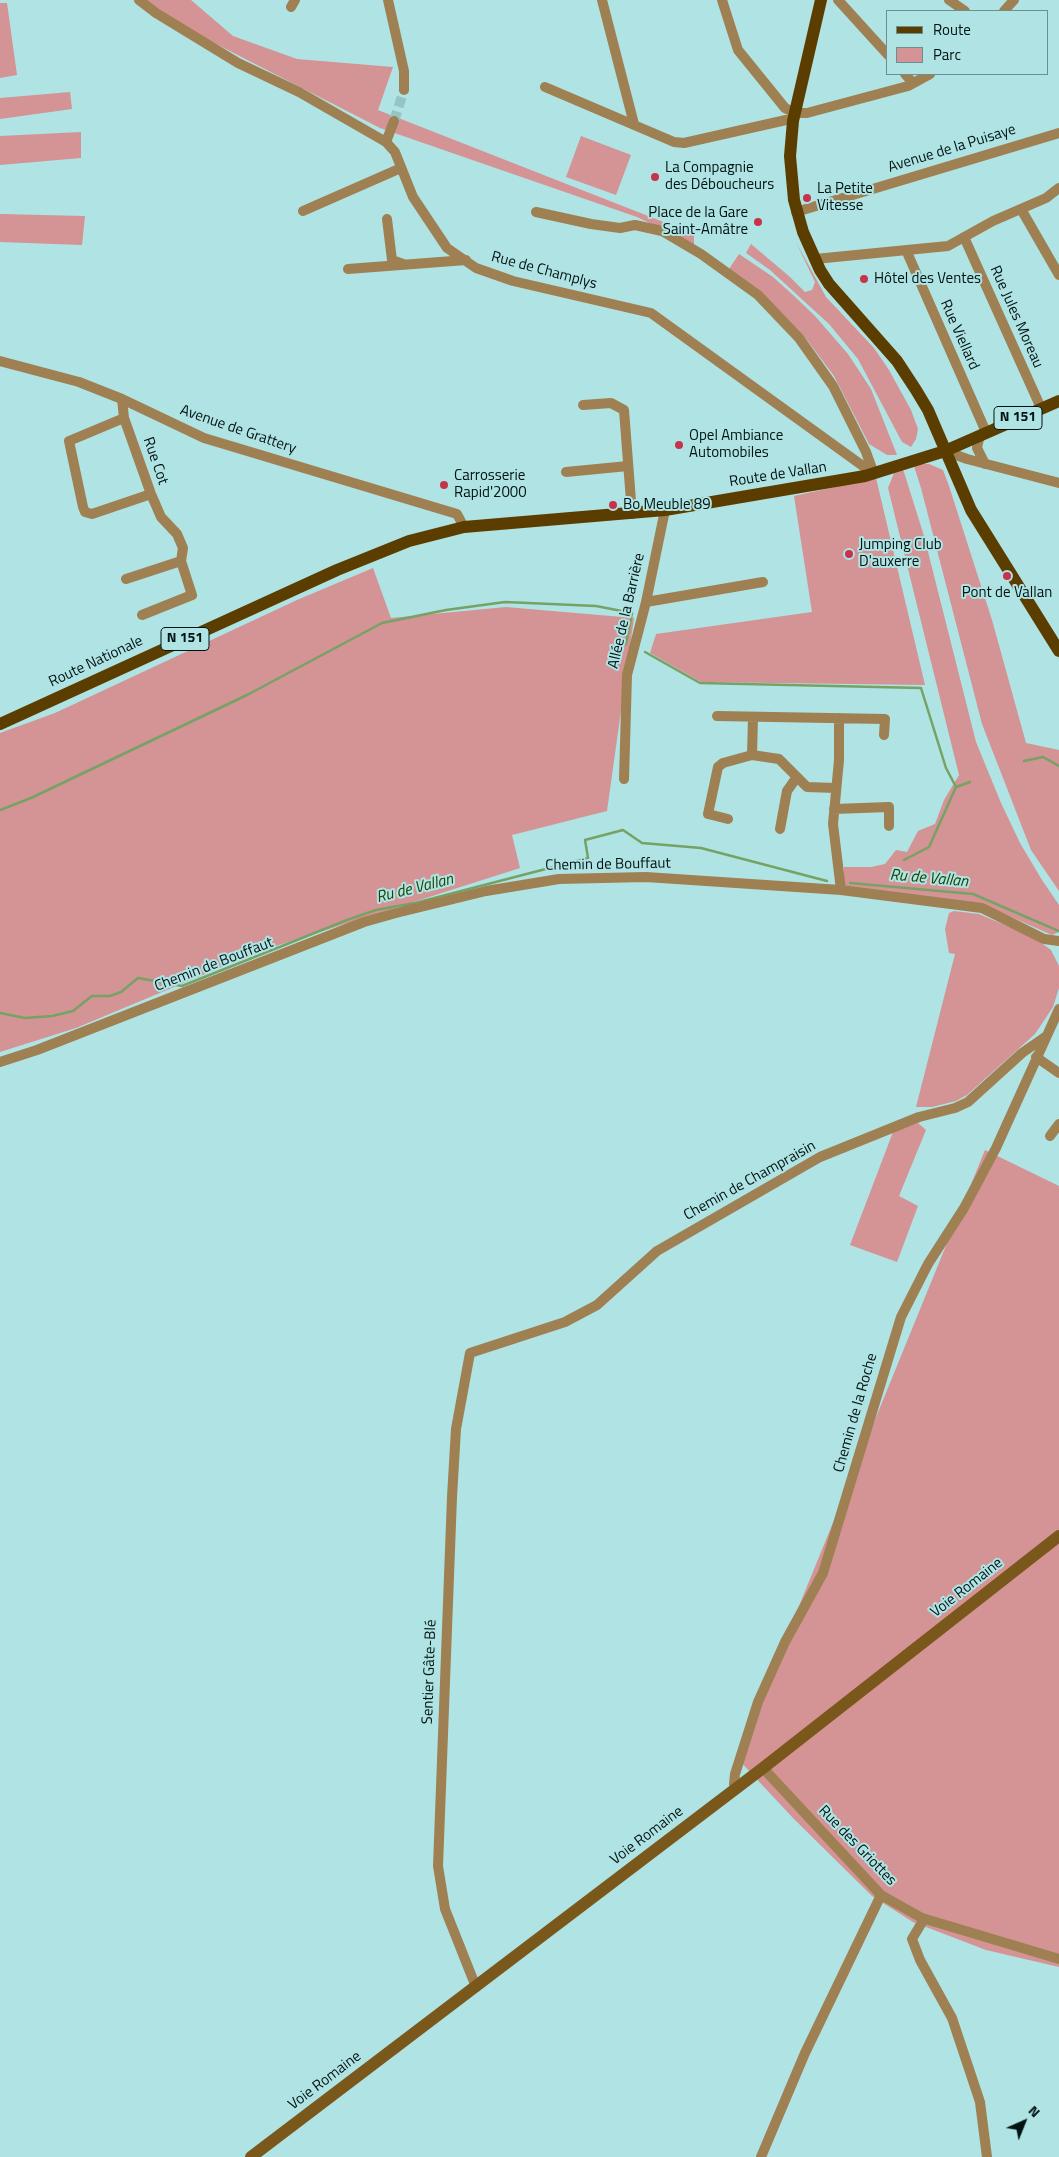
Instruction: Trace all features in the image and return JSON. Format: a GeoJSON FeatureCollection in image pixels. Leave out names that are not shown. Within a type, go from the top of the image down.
{"type":"FeatureCollection","features":[{"type":"Feature","properties":{"kind":"main road"},"geometry":{"type":"LineString","coordinates":[[821,0],[794,117],[790,156],[796,212],[802,232],[837,294],[887,348],[928,410],[979,524],[1059,651]]}},
{"type":"Feature","properties":{"kind":"main road","name":"N 151"},"geometry":{"type":"LineString","coordinates":[[870,475],[945,451],[1059,400]]}},
{"type":"Feature","properties":{"kind":"main road"},"geometry":{"type":"LineString","coordinates":[[925,457],[937,460],[954,470]]}},
{"type":"Feature","properties":{"kind":"main road","name":"Route de Vallan"},"geometry":{"type":"LineString","coordinates":[[371,555],[409,541],[464,527],[665,510],[870,475]]}},
{"type":"Feature","properties":{"kind":"main road","name":"Route Nationale"},"geometry":{"type":"LineString","coordinates":[[0,724],[371,555]]}},
{"type":"Feature","properties":{"kind":"main road","name":"Voie Romaine"},"geometry":{"type":"LineString","coordinates":[[251,2157],[736,1789],[1059,1536]]}},
{"type":"Feature","properties":{"kind":"street","name":"Rue de Champlys"},"geometry":{"type":"LineString","coordinates":[[140,0],[156,13],[238,63],[299,92],[386,142],[394,152],[413,197],[447,248],[476,268],[513,281],[651,313],[870,475]]}},
{"type":"Feature","properties":{"kind":"street"},"geometry":{"type":"LineString","coordinates":[[388,0],[404,71],[404,90]]}},
{"type":"Feature","properties":{"kind":"street"},"geometry":{"type":"LineString","coordinates":[[602,0],[634,124]]}},
{"type":"Feature","properties":{"kind":"street"},"geometry":{"type":"LineString","coordinates":[[722,0],[738,50],[794,117]]}},
{"type":"Feature","properties":{"kind":"street"},"geometry":{"type":"LineString","coordinates":[[838,0],[886,53]]}},
{"type":"Feature","properties":{"kind":"street"},"geometry":{"type":"LineString","coordinates":[[949,0],[964,10]]}},
{"type":"Feature","properties":{"kind":"street"},"geometry":{"type":"LineString","coordinates":[[1005,10],[1014,0]]}},
{"type":"Feature","properties":{"kind":"street"},"geometry":{"type":"LineString","coordinates":[[906,75],[913,83]]}},
{"type":"Feature","properties":{"kind":"street"},"geometry":{"type":"LineString","coordinates":[[545,87],[674,142],[684,144],[786,120],[908,86],[928,75]]}},
{"type":"Feature","properties":{"kind":"street"},"geometry":{"type":"LineString","coordinates":[[386,142],[394,121]]}},
{"type":"Feature","properties":{"kind":"street","name":"Avenue de la Puisaye"},"geometry":{"type":"LineString","coordinates":[[796,212],[1059,133]]}},
{"type":"Feature","properties":{"kind":"street"},"geometry":{"type":"LineString","coordinates":[[303,211],[401,168]]}},
{"type":"Feature","properties":{"kind":"street"},"geometry":{"type":"LineString","coordinates":[[815,258],[948,246],[1046,198],[1059,188]]}},
{"type":"Feature","properties":{"kind":"street"},"geometry":{"type":"LineString","coordinates":[[1021,209],[1059,275]]}},
{"type":"Feature","properties":{"kind":"street"},"geometry":{"type":"LineString","coordinates":[[536,212],[591,224],[620,228],[635,225],[662,231],[701,254],[758,295],[799,338],[832,386],[866,452],[870,475]]}},
{"type":"Feature","properties":{"kind":"street"},"geometry":{"type":"LineString","coordinates":[[387,218],[392,260],[403,264]]}},
{"type":"Feature","properties":{"kind":"street","name":"Rue Jules Moreau"},"geometry":{"type":"LineString","coordinates":[[964,237],[1041,408]]}},
{"type":"Feature","properties":{"kind":"street","name":"Rue Viellard"},"geometry":{"type":"LineString","coordinates":[[906,250],[982,434],[977,448],[985,464]]}},
{"type":"Feature","properties":{"kind":"street"},"geometry":{"type":"LineString","coordinates":[[348,269],[466,260]]}},
{"type":"Feature","properties":{"kind":"street","name":"Avenue de Grattery"},"geometry":{"type":"LineString","coordinates":[[0,361],[79,382],[122,398],[204,438],[457,514],[464,527]]}},
{"type":"Feature","properties":{"kind":"street","name":"Rue Cot"},"geometry":{"type":"LineString","coordinates":[[122,398],[124,418],[151,494],[161,517],[171,530],[177,534],[183,548],[181,561],[192,595],[142,615]]}},
{"type":"Feature","properties":{"kind":"street"},"geometry":{"type":"LineString","coordinates":[[583,405],[612,403],[624,410],[632,514]]}},
{"type":"Feature","properties":{"kind":"street"},"geometry":{"type":"LineString","coordinates":[[124,418],[69,441],[85,512],[92,514],[151,494]]}},
{"type":"Feature","properties":{"kind":"street"},"geometry":{"type":"LineString","coordinates":[[945,451],[985,464],[1059,483]]}},
{"type":"Feature","properties":{"kind":"street"},"geometry":{"type":"LineString","coordinates":[[566,472],[628,466]]}},
{"type":"Feature","properties":{"kind":"street","name":"Allée de la Barrière"},"geometry":{"type":"LineString","coordinates":[[624,779],[627,675],[646,602],[665,510]]}},
{"type":"Feature","properties":{"kind":"street"},"geometry":{"type":"LineString","coordinates":[[126,580],[181,561]]}},
{"type":"Feature","properties":{"kind":"street"},"geometry":{"type":"LineString","coordinates":[[646,602],[763,582]]}},
{"type":"Feature","properties":{"kind":"street"},"geometry":{"type":"LineString","coordinates":[[717,716],[885,719],[884,735]]}},
{"type":"Feature","properties":{"kind":"street"},"geometry":{"type":"LineString","coordinates":[[752,755],[753,717]]}},
{"type":"Feature","properties":{"kind":"street"},"geometry":{"type":"LineString","coordinates":[[839,718],[839,760],[833,824],[840,883]]}},
{"type":"Feature","properties":{"kind":"street"},"geometry":{"type":"LineString","coordinates":[[728,819],[708,814],[718,767],[723,763],[752,755],[779,759],[807,787],[836,788]]}},
{"type":"Feature","properties":{"kind":"street"},"geometry":{"type":"LineString","coordinates":[[780,829],[787,791],[797,777]]}},
{"type":"Feature","properties":{"kind":"street"},"geometry":{"type":"LineString","coordinates":[[834,809],[888,807],[889,826]]}},
{"type":"Feature","properties":{"kind":"street","name":"Chemin de Bouffaut"},"geometry":{"type":"LineString","coordinates":[[0,1062],[37,1050],[364,922],[505,887],[559,879],[646,877],[840,883],[982,908],[1044,938],[1059,942]]}},
{"type":"Feature","properties":{"kind":"street","name":"Chemin de la Roche"},"geometry":{"type":"LineString","coordinates":[[736,1789],[734,1784],[735,1774],[758,1702],[785,1642],[822,1573],[901,1317],[928,1264],[964,1208],[996,1148],[1045,1037],[1059,1010]]}},
{"type":"Feature","properties":{"kind":"street","name":"Chemin de Champraisin"},"geometry":{"type":"LineString","coordinates":[[470,1353],[565,1322],[597,1305],[657,1251],[820,1157],[919,1117],[955,1108],[968,1102],[1022,1053],[1045,1037]]}},
{"type":"Feature","properties":{"kind":"street"},"geometry":{"type":"LineString","coordinates":[[1036,1057],[1059,1073]]}},
{"type":"Feature","properties":{"kind":"street"},"geometry":{"type":"LineString","coordinates":[[1050,1136],[1059,1124]]}},
{"type":"Feature","properties":{"kind":"street","name":"Sentier Gâte-Blé"},"geometry":{"type":"LineString","coordinates":[[470,1353],[456,1429],[438,1866],[445,1909],[476,1987]]}},
{"type":"Feature","properties":{"kind":"street","name":"Rue des Griottes"},"geometry":{"type":"LineString","coordinates":[[763,1768],[881,1895],[924,1918],[1059,1960]]}},
{"type":"Feature","properties":{"kind":"street"},"geometry":{"type":"LineString","coordinates":[[762,2157],[806,2052],[881,1895]]}},
{"type":"Feature","properties":{"kind":"street"},"geometry":{"type":"LineString","coordinates":[[924,1918],[912,1939],[920,1960],[952,2018],[980,2102],[987,2157]]}},
{"type":"Feature","properties":{"kind":"green space"},"geometry":{"type":"Polygon","coordinates":[[[143,0],[191,0],[233,36],[297,59],[393,67],[378,110],[694,234],[694,245],[637,217],[380,128],[185,28],[143,0]]]}},
{"type":"Feature","properties":{"kind":"green space"},"geometry":{"type":"Polygon","coordinates":[[[0,3],[7,3],[17,75],[0,78],[0,3]]]}},
{"type":"Feature","properties":{"kind":"green space"},"geometry":{"type":"Polygon","coordinates":[[[70,92],[72,109],[0,119],[0,98],[70,92]]]}},
{"type":"Feature","properties":{"kind":"green space"},"geometry":{"type":"Polygon","coordinates":[[[81,132],[81,158],[0,165],[0,136],[81,132]]]}},
{"type":"Feature","properties":{"kind":"green space"},"geometry":{"type":"Polygon","coordinates":[[[581,136],[631,155],[616,195],[566,177],[581,136]]]}},
{"type":"Feature","properties":{"kind":"green space"},"geometry":{"type":"Polygon","coordinates":[[[0,214],[85,216],[82,245],[0,242],[0,214]]]}},
{"type":"Feature","properties":{"kind":"green space"},"geometry":{"type":"Polygon","coordinates":[[[796,242],[826,297],[874,348],[889,370],[911,410],[918,429],[916,439],[911,447],[902,442],[858,359],[829,324],[770,270],[746,253],[751,244],[805,292],[812,290],[815,282],[796,242]]]}},
{"type":"Feature","properties":{"kind":"green space"},"geometry":{"type":"Polygon","coordinates":[[[739,254],[773,277],[793,295],[815,316],[848,354],[871,389],[897,455],[887,455],[869,444],[834,376],[807,340],[758,290],[729,269],[739,254]]]}},
{"type":"Feature","properties":{"kind":"green space"},"geometry":{"type":"Polygon","coordinates":[[[929,464],[943,470],[992,620],[1026,743],[1059,750],[1059,891],[1031,850],[982,724],[914,466],[929,464]]]}},
{"type":"Feature","properties":{"kind":"green space"},"geometry":{"type":"Polygon","coordinates":[[[903,469],[924,536],[976,742],[1020,843],[1059,905],[1059,932],[1052,935],[984,905],[844,886],[844,867],[871,867],[885,864],[896,850],[907,852],[918,831],[935,824],[944,800],[959,775],[888,488],[894,473],[903,469]]]}},
{"type":"Feature","properties":{"kind":"green space","name":"Jumping Club D'auxerre"},"geometry":{"type":"Polygon","coordinates":[[[876,478],[925,685],[701,682],[650,653],[656,634],[812,612],[794,496],[876,478]]]}},
{"type":"Feature","properties":{"kind":"green space"},"geometry":{"type":"Polygon","coordinates":[[[373,568],[391,618],[506,607],[634,618],[607,811],[512,835],[520,868],[260,951],[76,1028],[0,1052],[0,733],[55,713],[297,600],[373,568]]]}},
{"type":"Feature","properties":{"kind":"green space"},"geometry":{"type":"Polygon","coordinates":[[[954,911],[979,914],[1033,937],[1051,950],[1059,966],[1059,988],[1053,1007],[1035,1034],[967,1095],[956,1101],[932,1107],[916,1107],[955,954],[949,953],[945,929],[949,913],[954,911]]]}},
{"type":"Feature","properties":{"kind":"green space"},"geometry":{"type":"Polygon","coordinates":[[[918,1123],[926,1130],[899,1196],[918,1206],[897,1262],[850,1245],[893,1132],[918,1123]]]}},
{"type":"Feature","properties":{"kind":"green space"},"geometry":{"type":"Polygon","coordinates":[[[985,1150],[1059,1186],[1059,1967],[986,1950],[913,1922],[872,1896],[793,1818],[737,1758],[985,1150]]]}},
{"type":"Feature","properties":{"kind":"waterway"},"geometry":{"type":"LineString","coordinates":[[0,810],[31,798],[247,695],[382,623],[446,610],[505,602],[596,606],[632,613],[626,644]]}},
{"type":"Feature","properties":{"kind":"waterway"},"geometry":{"type":"LineString","coordinates":[[645,652],[700,683],[921,688],[946,768],[956,787]]}},
{"type":"Feature","properties":{"kind":"waterway"},"geometry":{"type":"LineString","coordinates":[[1024,761],[1043,757],[1059,766]]}},
{"type":"Feature","properties":{"kind":"waterway"},"geometry":{"type":"LineString","coordinates":[[904,860],[929,847],[956,787],[970,782]]}},
{"type":"Feature","properties":{"kind":"waterway","name":"Ru de Vallan"},"geometry":{"type":"LineString","coordinates":[[0,1013],[25,1018],[52,1016],[73,1011],[92,996],[110,996],[121,992],[138,978],[182,986],[376,910],[415,903],[588,858],[585,840],[623,830],[642,843],[701,848],[827,881]]}},
{"type":"Feature","properties":{"kind":"waterway","name":"Ru de Vallan"},"geometry":{"type":"LineString","coordinates":[[850,883],[973,894],[1059,931]]}},
{"type":"Feature","properties":{"kind":"tunnel"},"geometry":{"type":"LineString","coordinates":[[394,121],[404,90]]}},
{"type":"Feature","properties":{"kind":"place","name":"La Compagnie des Déboucheurs"},"geometry":{"type":"Point","coordinates":[655,177]}},
{"type":"Feature","properties":{"kind":"place","name":"La Petite Vitesse"},"geometry":{"type":"Point","coordinates":[807,198]}},
{"type":"Feature","properties":{"kind":"place","name":"Place de la Gare Saint-Amâtre"},"geometry":{"type":"Point","coordinates":[758,222]}},
{"type":"Feature","properties":{"kind":"place","name":"Hôtel des Ventes"},"geometry":{"type":"Point","coordinates":[864,279]}},
{"type":"Feature","properties":{"kind":"place","name":"Opel Ambiance Automobiles"},"geometry":{"type":"Point","coordinates":[679,445]}},
{"type":"Feature","properties":{"kind":"place","name":"Carrosserie Rapid'2000"},"geometry":{"type":"Point","coordinates":[444,485]}},
{"type":"Feature","properties":{"kind":"place","name":"Bo Meuble 89"},"geometry":{"type":"Point","coordinates":[613,505]}},
{"type":"Feature","properties":{"kind":"place","name":"Jumping Club D'auxerre"},"geometry":{"type":"Point","coordinates":[849,554]}},
{"type":"Feature","properties":{"kind":"place","name":"Pont de Vallan"},"geometry":{"type":"Point","coordinates":[1007,576]}}]}
